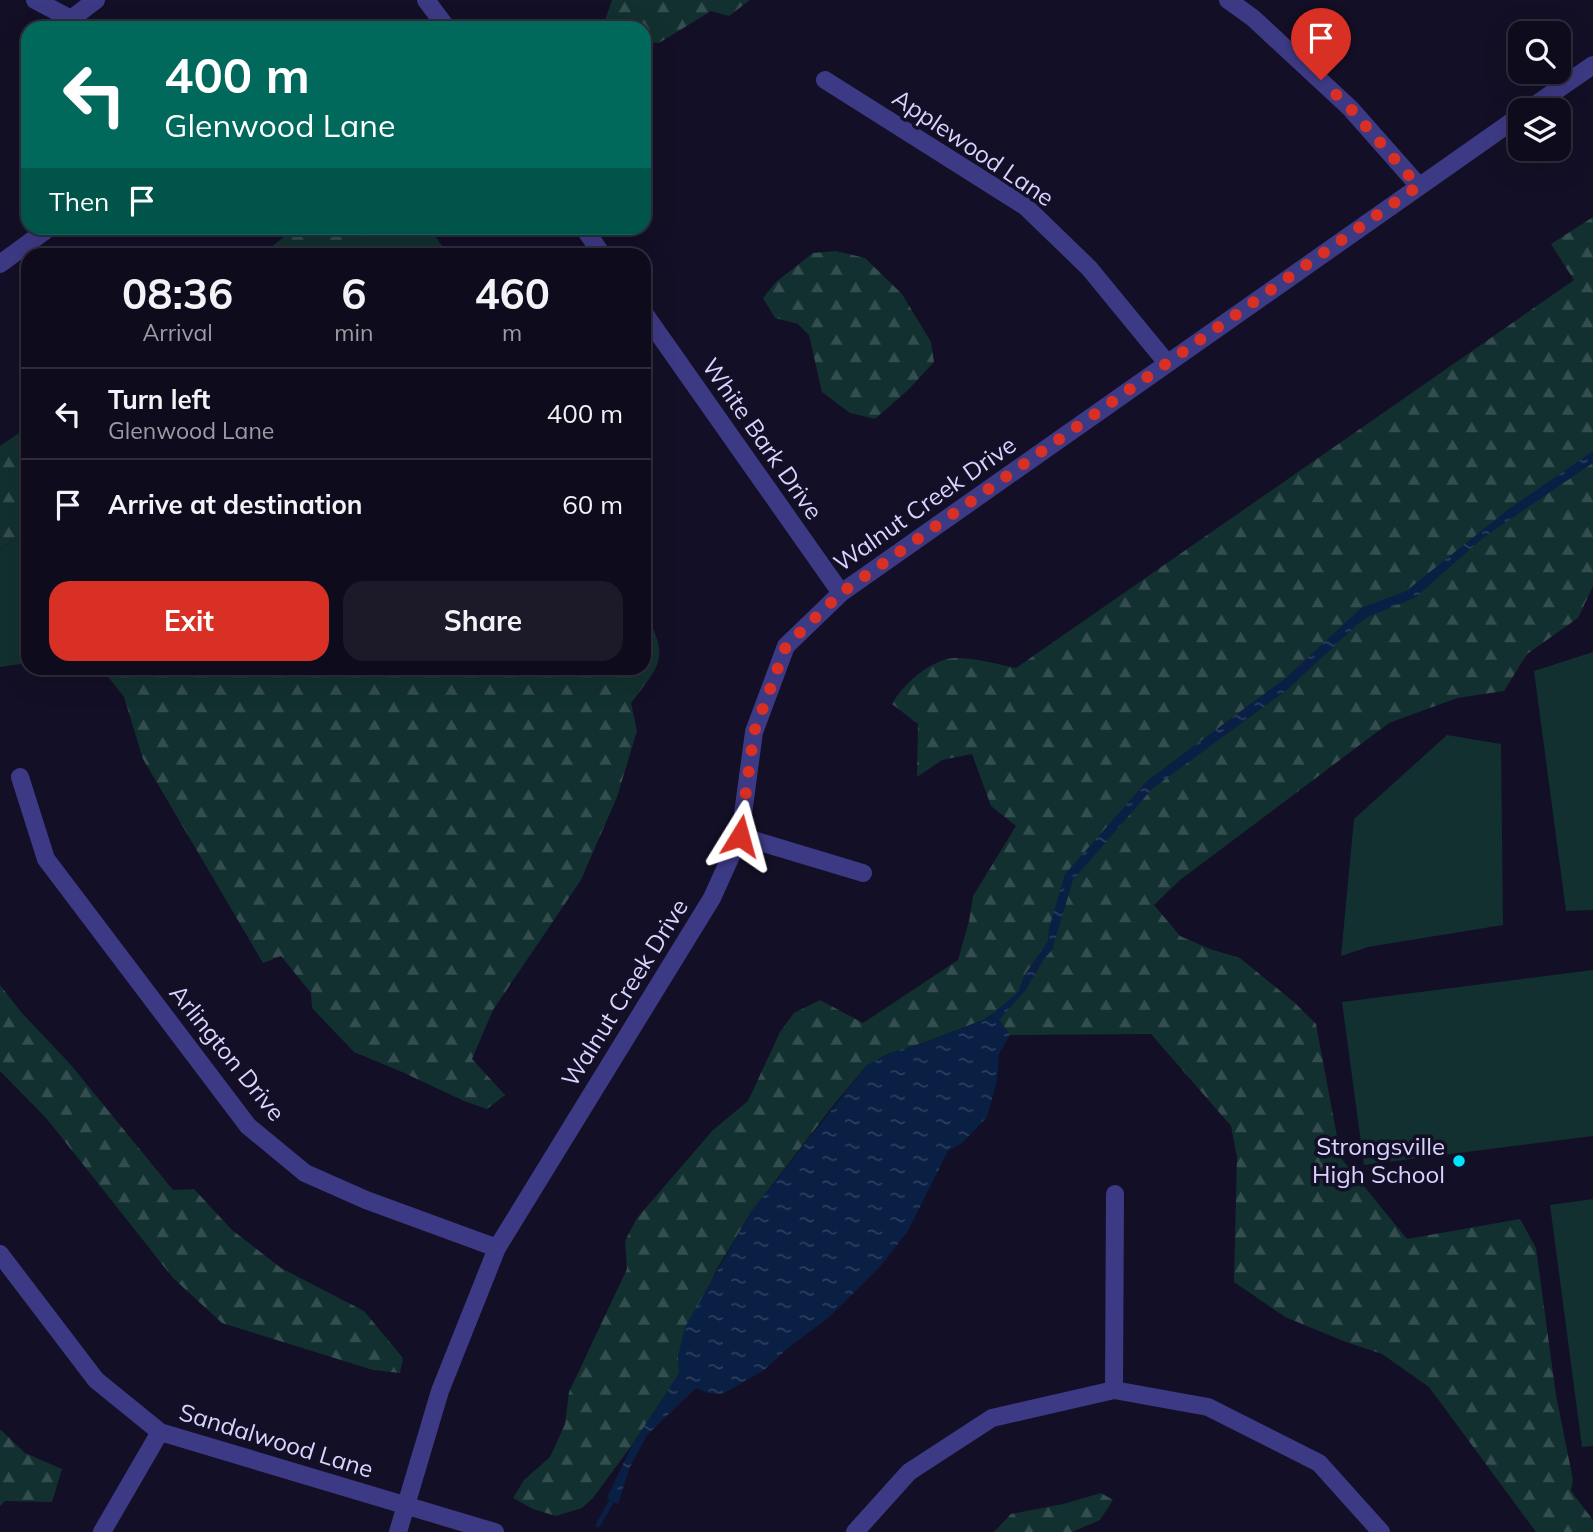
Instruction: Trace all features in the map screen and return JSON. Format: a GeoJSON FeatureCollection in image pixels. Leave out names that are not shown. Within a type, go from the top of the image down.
{"type":"FeatureCollection","features":[{"type":"Feature","properties":{"kind":"street"},"geometry":{"type":"LineString","coordinates":[[35,0],[71,21]]}},
{"type":"Feature","properties":{"kind":"street"},"geometry":{"type":"LineString","coordinates":[[76,21],[96,0]]}},
{"type":"Feature","properties":{"kind":"street"},"geometry":{"type":"LineString","coordinates":[[426,0],[442,21]]}},
{"type":"Feature","properties":{"kind":"street"},"geometry":{"type":"LineString","coordinates":[[1228,0],[1262,26],[1350,108],[1418,186]]}},
{"type":"Feature","properties":{"kind":"street"},"geometry":{"type":"LineString","coordinates":[[1545,98],[1593,65]]}},
{"type":"Feature","properties":{"kind":"street","name":"Applewood Lane"},"geometry":{"type":"LineString","coordinates":[[825,80],[1026,207],[1089,268],[1167,363]]}},
{"type":"Feature","properties":{"kind":"street","name":"Walnut Creek Drive"},"geometry":{"type":"LineString","coordinates":[[398,1532],[440,1391],[497,1248],[712,898],[740,836],[754,732],[786,646],[841,593],[1508,124]]}},
{"type":"Feature","properties":{"kind":"street"},"geometry":{"type":"LineString","coordinates":[[22,248],[40,235]]}},
{"type":"Feature","properties":{"kind":"street"},"geometry":{"type":"LineString","coordinates":[[0,264],[21,249]]}},
{"type":"Feature","properties":{"kind":"street","name":"White Bark Drive"},"geometry":{"type":"LineString","coordinates":[[651,323],[841,593]]}},
{"type":"Feature","properties":{"kind":"street","name":"Arlington Drive"},"geometry":{"type":"LineString","coordinates":[[20,777],[46,859],[247,1126],[305,1173],[366,1200],[497,1248]]}},
{"type":"Feature","properties":{"kind":"street"},"geometry":{"type":"LineString","coordinates":[[740,836],[863,873]]}},
{"type":"Feature","properties":{"kind":"street"},"geometry":{"type":"LineString","coordinates":[[1114,1390],[1115,1194]]}},
{"type":"Feature","properties":{"kind":"street","name":"Sandalwood Lane"},"geometry":{"type":"LineString","coordinates":[[0,1254],[96,1380],[160,1432],[495,1532]]}},
{"type":"Feature","properties":{"kind":"street"},"geometry":{"type":"LineString","coordinates":[[855,1532],[908,1472],[992,1418],[1114,1390],[1208,1407],[1319,1463],[1381,1532]]}},
{"type":"Feature","properties":{"kind":"street"},"geometry":{"type":"LineString","coordinates":[[102,1532],[160,1432]]}},
{"type":"Feature","properties":{"kind":"green space"},"geometry":{"type":"Polygon","coordinates":[[[612,0],[750,0],[729,16],[711,11],[659,43],[651,42],[651,21],[605,21],[612,0]]]}},
{"type":"Feature","properties":{"kind":"green space"},"geometry":{"type":"Polygon","coordinates":[[[1593,217],[1593,586],[1578,618],[1527,654],[1504,691],[1457,698],[1389,723],[1180,880],[1154,905],[1180,936],[1240,958],[1316,1024],[1341,1158],[1407,1239],[1520,1219],[1536,1248],[1556,1395],[1573,1480],[1571,1491],[1593,1520],[1593,1532],[1536,1532],[1429,1387],[1382,1354],[1285,1317],[1234,1282],[1237,1157],[1231,1126],[1151,1034],[1010,1035],[994,1013],[983,1020],[890,1053],[866,1066],[832,1107],[751,1212],[717,1269],[678,1356],[680,1373],[593,1498],[582,1508],[556,1516],[533,1509],[513,1498],[524,1480],[550,1457],[565,1424],[569,1392],[627,1269],[625,1241],[637,1218],[713,1130],[748,1101],[780,1032],[794,1013],[820,1000],[863,1023],[958,960],[973,896],[1016,826],[991,806],[972,754],[942,760],[917,777],[918,724],[892,704],[903,688],[928,667],[947,659],[971,659],[1016,668],[1574,280],[1551,244],[1593,217]]]}},
{"type":"Feature","properties":{"kind":"green space"},"geometry":{"type":"Polygon","coordinates":[[[286,235],[365,235],[347,248],[270,248],[286,235]]]}},
{"type":"Feature","properties":{"kind":"green space"},"geometry":{"type":"Polygon","coordinates":[[[365,235],[434,235],[444,248],[347,248],[365,235]]]}},
{"type":"Feature","properties":{"kind":"green space"},"geometry":{"type":"Polygon","coordinates":[[[836,251],[865,258],[902,294],[931,342],[934,362],[875,419],[850,413],[822,392],[809,335],[798,324],[775,318],[763,298],[776,282],[813,253],[836,251]]]}},
{"type":"Feature","properties":{"kind":"green space"},"geometry":{"type":"Polygon","coordinates":[[[21,432],[21,534],[0,550],[0,446],[21,432]]]}},
{"type":"Feature","properties":{"kind":"green space"},"geometry":{"type":"Polygon","coordinates":[[[21,534],[21,664],[0,667],[0,550],[21,534]]]}},
{"type":"Feature","properties":{"kind":"green space"},"geometry":{"type":"Polygon","coordinates":[[[651,624],[659,650],[651,675],[651,624]]]}},
{"type":"Feature","properties":{"kind":"green space"},"geometry":{"type":"Polygon","coordinates":[[[1593,652],[1593,910],[1566,911],[1534,671],[1593,652]]]}},
{"type":"Feature","properties":{"kind":"green space"},"geometry":{"type":"Polygon","coordinates":[[[107,675],[651,675],[631,703],[637,731],[617,797],[581,880],[493,1010],[472,1059],[505,1095],[487,1109],[354,1052],[312,1008],[311,993],[281,956],[263,963],[143,759],[124,697],[107,675]]]}},
{"type":"Feature","properties":{"kind":"green space"},"geometry":{"type":"Polygon","coordinates":[[[1447,735],[1501,744],[1503,925],[1368,947],[1341,956],[1354,819],[1447,735]]]}},
{"type":"Feature","properties":{"kind":"green space"},"geometry":{"type":"Polygon","coordinates":[[[1593,970],[1593,1136],[1364,1165],[1342,1002],[1593,970]]]}},
{"type":"Feature","properties":{"kind":"green space"},"geometry":{"type":"Polygon","coordinates":[[[0,985],[21,1012],[71,1065],[173,1190],[194,1189],[232,1230],[281,1268],[364,1311],[403,1358],[400,1373],[373,1370],[222,1323],[173,1278],[47,1119],[0,1071],[0,985]]]}},
{"type":"Feature","properties":{"kind":"green space"},"geometry":{"type":"Polygon","coordinates":[[[1593,1199],[1593,1446],[1582,1447],[1550,1205],[1593,1199]]]}},
{"type":"Feature","properties":{"kind":"green space"},"geometry":{"type":"Polygon","coordinates":[[[0,1429],[25,1453],[62,1469],[52,1502],[5,1501],[0,1506],[0,1429]]]}},
{"type":"Feature","properties":{"kind":"green space"},"geometry":{"type":"Polygon","coordinates":[[[1101,1493],[1113,1500],[1100,1520],[1072,1532],[994,1532],[1011,1514],[1101,1493]]]}},
{"type":"Feature","properties":{"kind":"water"},"geometry":{"type":"Polygon","coordinates":[[[1593,451],[1593,463],[1484,537],[1416,597],[1359,623],[1288,689],[1152,789],[1073,880],[1052,950],[1025,991],[999,1020],[1010,1035],[999,1054],[997,1080],[987,1117],[962,1143],[948,1151],[908,1231],[878,1269],[828,1318],[764,1370],[723,1394],[708,1393],[696,1388],[647,1435],[630,1467],[618,1504],[607,1498],[632,1445],[679,1373],[678,1356],[685,1327],[751,1212],[866,1066],[890,1053],[983,1020],[994,1013],[1018,992],[1024,976],[1048,941],[1049,928],[1065,874],[1148,780],[1287,677],[1361,608],[1406,591],[1510,508],[1593,451]]]}},
{"type":"Feature","properties":{"kind":"waterway"},"geometry":{"type":"LineString","coordinates":[[598,1525],[615,1495]]}},
{"type":"Feature","properties":{"kind":"place","name":"Strongsville High School"},"geometry":{"type":"Point","coordinates":[1459,1161]}},
{"type":"Feature","properties":{"kind":"route"},"geometry":{"type":"LineString","coordinates":[[740,836],[754,732],[786,646],[841,593],[1418,186],[1350,108],[1321,80]]}}]}
